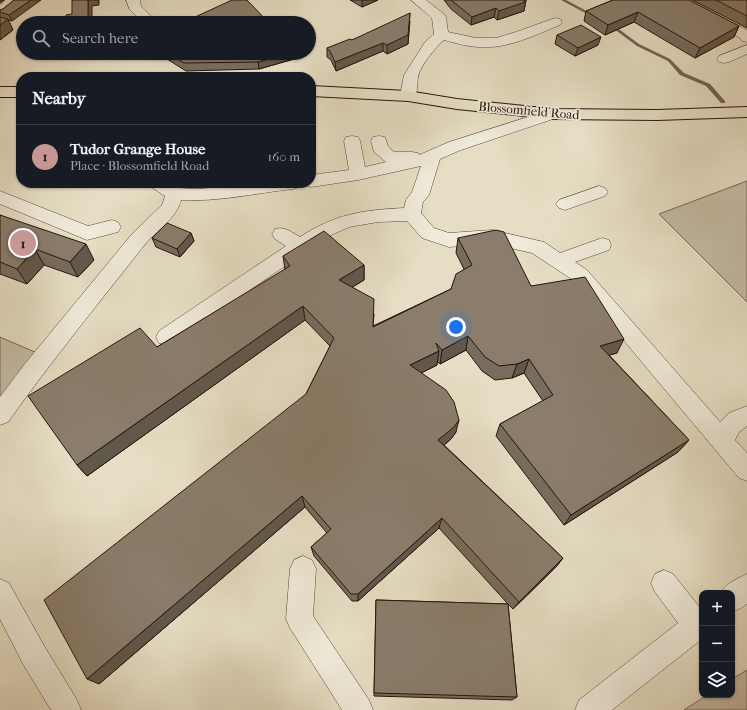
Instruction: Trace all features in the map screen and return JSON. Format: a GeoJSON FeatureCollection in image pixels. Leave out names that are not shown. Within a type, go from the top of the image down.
{"type":"FeatureCollection","features":[{"type":"Feature","properties":{"kind":"main road","name":"Blossomfield Road"},"geometry":{"type":"LineString","coordinates":[[316,91],[408,96],[457,104],[553,114],[657,115],[747,112]]}},
{"type":"Feature","properties":{"kind":"main road"},"geometry":{"type":"LineString","coordinates":[[0,92],[16,92]]}},
{"type":"Feature","properties":{"kind":"street"},"geometry":{"type":"LineString","coordinates":[[0,11],[16,0]]}},
{"type":"Feature","properties":{"kind":"street"},"geometry":{"type":"LineString","coordinates":[[418,0],[439,17],[441,35]]}},
{"type":"Feature","properties":{"kind":"street"},"geometry":{"type":"LineString","coordinates":[[679,0],[745,35],[747,38]]}},
{"type":"Feature","properties":{"kind":"street"},"geometry":{"type":"LineString","coordinates":[[134,4],[145,16]]}},
{"type":"Feature","properties":{"kind":"street"},"geometry":{"type":"LineString","coordinates":[[441,35],[486,43],[510,39],[555,22]]}},
{"type":"Feature","properties":{"kind":"street"},"geometry":{"type":"LineString","coordinates":[[408,96],[411,75],[430,45],[441,35]]}},
{"type":"Feature","properties":{"kind":"street"},"geometry":{"type":"LineString","coordinates":[[724,59],[747,49]]}},
{"type":"Feature","properties":{"kind":"street"},"geometry":{"type":"LineString","coordinates":[[316,180],[358,174],[423,160],[455,146],[553,114]]}},
{"type":"Feature","properties":{"kind":"street"},"geometry":{"type":"LineString","coordinates":[[379,140],[380,148],[390,158],[433,156]]}},
{"type":"Feature","properties":{"kind":"street"},"geometry":{"type":"LineString","coordinates":[[352,142],[358,174]]}},
{"type":"Feature","properties":{"kind":"street"},"geometry":{"type":"LineString","coordinates":[[412,214],[415,200],[420,195],[433,156]]}},
{"type":"Feature","properties":{"kind":"street"},"geometry":{"type":"LineString","coordinates":[[401,165],[410,168],[420,178],[422,188]]}},
{"type":"Feature","properties":{"kind":"street"},"geometry":{"type":"LineString","coordinates":[[165,188],[174,194],[197,195],[225,193],[254,188]]}},
{"type":"Feature","properties":{"kind":"street"},"geometry":{"type":"LineString","coordinates":[[565,204],[599,192]]}},
{"type":"Feature","properties":{"kind":"street"},"geometry":{"type":"LineString","coordinates":[[0,415],[32,371],[138,240],[170,208],[174,194]]}},
{"type":"Feature","properties":{"kind":"street"},"geometry":{"type":"LineString","coordinates":[[0,197],[87,233],[112,227]]}},
{"type":"Feature","properties":{"kind":"street"},"geometry":{"type":"LineString","coordinates":[[166,337],[321,232],[346,222],[378,216],[412,214]]}},
{"type":"Feature","properties":{"kind":"street"},"geometry":{"type":"LineString","coordinates":[[412,214],[428,234],[449,240],[492,237],[537,247],[580,275],[747,470]]}},
{"type":"Feature","properties":{"kind":"street"},"geometry":{"type":"LineString","coordinates":[[281,234],[299,246]]}},
{"type":"Feature","properties":{"kind":"street"},"geometry":{"type":"LineString","coordinates":[[558,261],[602,244]]}},
{"type":"Feature","properties":{"kind":"street"},"geometry":{"type":"LineString","coordinates":[[723,442],[729,426],[738,418],[747,416]]}},
{"type":"Feature","properties":{"kind":"street"},"geometry":{"type":"LineString","coordinates":[[303,569],[299,619],[359,710]]}},
{"type":"Feature","properties":{"kind":"street"},"geometry":{"type":"LineString","coordinates":[[589,710],[699,624],[664,583]]}},
{"type":"Feature","properties":{"kind":"street"},"geometry":{"type":"LineString","coordinates":[[735,597],[747,588]]}},
{"type":"Feature","properties":{"kind":"street"},"geometry":{"type":"LineString","coordinates":[[0,592],[33,654],[67,710]]}},
{"type":"Feature","properties":{"kind":"shaded area"},"geometry":{"type":"Polygon","coordinates":[[[747,181],[747,302],[659,214],[747,181]]]}},
{"type":"Feature","properties":{"kind":"shaded area"},"geometry":{"type":"Polygon","coordinates":[[[0,337],[37,353],[0,400],[0,337]]]}},
{"type":"Feature","properties":{"kind":"shaded area"},"geometry":{"type":"Polygon","coordinates":[[[747,670],[747,710],[684,710],[702,698],[735,698],[735,677],[747,670]]]}},
{"type":"Feature","properties":{"kind":"building"},"geometry":{"type":"Polygon","coordinates":[[[14,0],[31,0],[9,15],[0,12],[0,10],[14,0]]]}},
{"type":"Feature","properties":{"kind":"building"},"geometry":{"type":"Polygon","coordinates":[[[72,0],[88,0],[88,16],[66,16],[72,14],[72,0]]]}},
{"type":"Feature","properties":{"kind":"building"},"geometry":{"type":"Polygon","coordinates":[[[232,0],[247,0],[262,16],[197,16],[232,0]]]}},
{"type":"Feature","properties":{"kind":"building"},"geometry":{"type":"Polygon","coordinates":[[[451,0],[523,0],[525,2],[499,11],[496,8],[472,17],[451,0]]]}},
{"type":"Feature","properties":{"kind":"building"},"geometry":{"type":"Polygon","coordinates":[[[613,0],[689,0],[739,26],[700,48],[638,12],[608,25],[586,11],[613,0]]]}},
{"type":"Feature","properties":{"kind":"building"},"geometry":{"type":"Polygon","coordinates":[[[716,0],[747,0],[747,16],[716,0]]]}},
{"type":"Feature","properties":{"kind":"building"},"geometry":{"type":"Polygon","coordinates":[[[410,13],[408,35],[387,45],[383,43],[335,62],[327,48],[350,39],[352,40],[410,13]]]}},
{"type":"Feature","properties":{"kind":"building"},"geometry":{"type":"Polygon","coordinates":[[[0,17],[8,19],[0,25],[0,17]]]}},
{"type":"Feature","properties":{"kind":"building"},"geometry":{"type":"Polygon","coordinates":[[[581,25],[601,37],[578,48],[557,35],[581,25]]]}},
{"type":"Feature","properties":{"kind":"building"},"geometry":{"type":"Polygon","coordinates":[[[179,60],[264,60],[258,62],[184,63],[179,60]]]}},
{"type":"Feature","properties":{"kind":"building"},"geometry":{"type":"Polygon","coordinates":[[[0,215],[86,244],[70,262],[35,249],[17,269],[0,262],[0,215]]]}},
{"type":"Feature","properties":{"kind":"building"},"geometry":{"type":"Polygon","coordinates":[[[167,223],[191,233],[177,249],[152,238],[167,223]]]}},
{"type":"Feature","properties":{"kind":"building"},"geometry":{"type":"Polygon","coordinates":[[[496,230],[504,232],[531,286],[585,277],[624,339],[600,346],[689,440],[571,515],[500,424],[553,395],[529,359],[517,364],[499,366],[485,357],[468,336],[442,350],[436,343],[439,351],[410,365],[446,390],[454,402],[459,420],[454,427],[438,440],[563,558],[519,602],[442,518],[358,594],[351,594],[311,547],[331,529],[302,496],[87,679],[44,600],[306,394],[334,338],[303,306],[77,465],[28,396],[140,328],[157,347],[290,266],[283,256],[324,231],[364,265],[339,280],[374,299],[373,327],[451,289],[456,274],[472,265],[458,238],[496,230]]]}},
{"type":"Feature","properties":{"kind":"building"},"geometry":{"type":"Polygon","coordinates":[[[376,600],[508,604],[517,697],[374,693],[376,600]]]}},
{"type":"Feature","properties":{"kind":"waterway"},"geometry":{"type":"LineString","coordinates":[[563,0],[592,15]]}},
{"type":"Feature","properties":{"kind":"waterway"},"geometry":{"type":"LineString","coordinates":[[611,25],[638,45],[669,60],[682,74],[708,85],[723,102]]}},
{"type":"Feature","properties":{"kind":"place","name":"Tudor Grange House"},"geometry":{"type":"Point","coordinates":[23,243]}}]}
